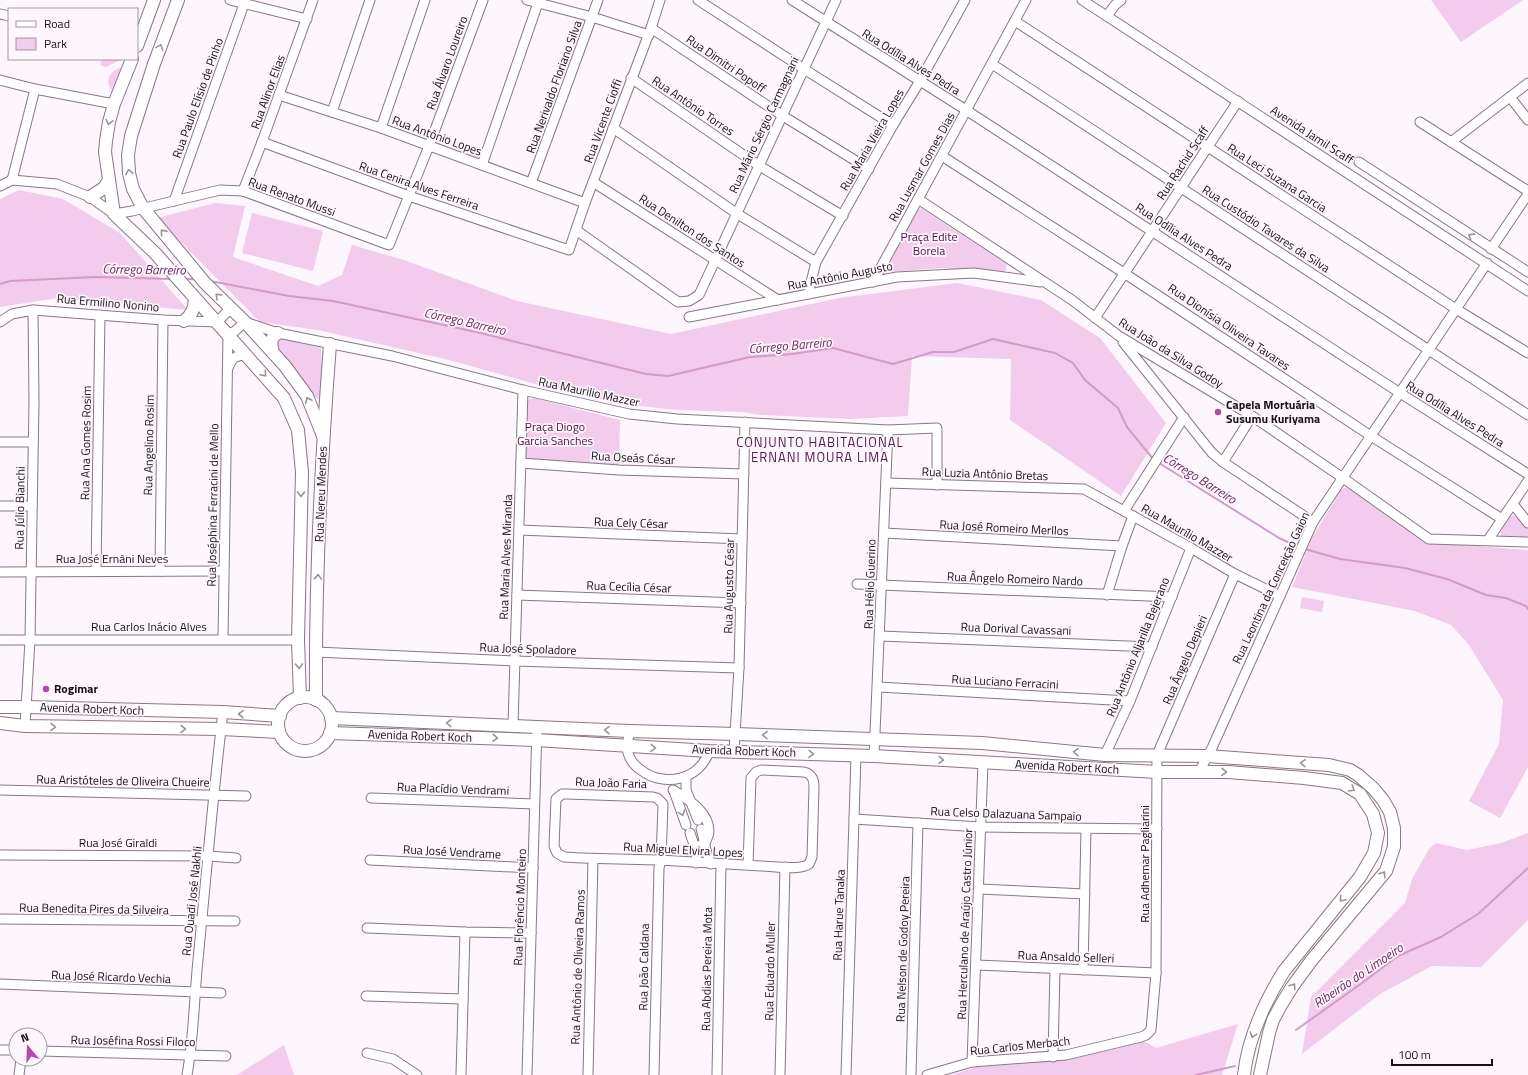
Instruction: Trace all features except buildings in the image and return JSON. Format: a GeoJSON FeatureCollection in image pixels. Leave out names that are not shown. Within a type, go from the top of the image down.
{"type":"FeatureCollection","features":[{"type":"Feature","properties":{"kind":"main road"},"geometry":{"type":"LineString","coordinates":[[138,42],[154,0]]}},
{"type":"Feature","properties":{"kind":"main road","name":"Rua Nereu Mendes"},"geometry":{"type":"LineString","coordinates":[[178,0],[154,64],[131,136],[128,150],[130,180],[143,208],[182,256],[205,283],[245,322],[285,366],[307,396],[323,436],[317,612],[316,700]]}},
{"type":"Feature","properties":{"kind":"main road"},"geometry":{"type":"LineString","coordinates":[[114,214],[105,152],[106,141],[114,104],[132,60]]}},
{"type":"Feature","properties":{"kind":"main road"},"geometry":{"type":"LineString","coordinates":[[90,197],[104,188],[109,180]]}},
{"type":"Feature","properties":{"kind":"main road","name":"Rua Nereu Mendes"},"geometry":{"type":"LineString","coordinates":[[114,214],[155,253],[195,299],[218,322],[284,398],[298,430],[302,472],[298,640],[300,698]]}},
{"type":"Feature","properties":{"kind":"main road"},"geometry":{"type":"LineString","coordinates":[[184,321],[191,315],[194,308],[195,299]]}},
{"type":"Feature","properties":{"kind":"main road"},"geometry":{"type":"LineString","coordinates":[[273,353],[271,343],[273,337],[278,333]]}},
{"type":"Feature","properties":{"kind":"main road"},"geometry":{"type":"LineString","coordinates":[[323,436],[330,344]]}},
{"type":"Feature","properties":{"kind":"main road"},"geometry":{"type":"LineString","coordinates":[[299,599],[301,593],[304,591],[310,590],[313,592],[317,612]]}},
{"type":"Feature","properties":{"kind":"main road"},"geometry":{"type":"LineString","coordinates":[[300,698],[316,700],[323,704],[331,718],[330,733],[320,746],[313,750],[304,751],[296,749],[283,739],[279,732],[278,724],[280,716],[287,704],[300,698]]}},
{"type":"Feature","properties":{"kind":"main road","name":"Avenida Robert Koch"},"geometry":{"type":"LineString","coordinates":[[0,707],[223,712],[280,716]]}},
{"type":"Feature","properties":{"kind":"main road","name":"Avenida Robert Koch"},"geometry":{"type":"LineString","coordinates":[[331,718],[537,726],[630,732],[736,734],[982,743],[1105,755],[1207,756],[1328,765],[1350,770],[1364,780],[1383,800],[1390,812],[1394,828],[1394,847],[1386,871],[1311,961],[1281,1005],[1273,1020],[1269,1033],[1260,1075]]}},
{"type":"Feature","properties":{"kind":"main road","name":"Avenida Robert Koch"},"geometry":{"type":"LineString","coordinates":[[0,724],[25,726],[221,729],[279,732]]}},
{"type":"Feature","properties":{"kind":"main road","name":"Avenida Robert Koch"},"geometry":{"type":"LineString","coordinates":[[330,733],[536,740],[709,751],[856,755],[1157,772],[1228,772],[1304,778],[1342,783],[1360,794],[1373,814],[1377,828],[1377,842],[1374,853],[1360,877],[1284,971],[1273,988],[1252,1038],[1244,1075]]}},
{"type":"Feature","properties":{"kind":"street"},"geometry":{"type":"LineString","coordinates":[[230,0],[307,19]]}},
{"type":"Feature","properties":{"kind":"street","name":"Rua Alinor Elias"},"geometry":{"type":"LineString","coordinates":[[243,191],[313,0]]}},
{"type":"Feature","properties":{"kind":"street"},"geometry":{"type":"LineString","coordinates":[[332,112],[370,0]]}},
{"type":"Feature","properties":{"kind":"street"},"geometry":{"type":"LineString","coordinates":[[381,128],[425,0]]}},
{"type":"Feature","properties":{"kind":"street","name":"Rua Álvaro Loureiro"},"geometry":{"type":"LineString","coordinates":[[389,245],[429,146],[483,0]]}},
{"type":"Feature","properties":{"kind":"street","name":"Rua Dimitri Popoff"},"geometry":{"type":"LineString","coordinates":[[527,0],[539,1],[650,32],[869,169]]}},
{"type":"Feature","properties":{"kind":"street","name":"Rua Nerivaldo Floriano Silva"},"geometry":{"type":"LineString","coordinates":[[531,183],[598,0]]}},
{"type":"Feature","properties":{"kind":"street","name":"Rua Vicente Cioffi"},"geometry":{"type":"LineString","coordinates":[[569,250],[631,78],[650,32],[660,0]]}},
{"type":"Feature","properties":{"kind":"street"},"geometry":{"type":"LineString","coordinates":[[698,0],[893,125]]}},
{"type":"Feature","properties":{"kind":"street","name":"Rua Odília Alves Pedra"},"geometry":{"type":"LineString","coordinates":[[792,0],[966,110],[1400,393],[1528,474]]}},
{"type":"Feature","properties":{"kind":"street","name":"Rua Mário Sérgio Carmagnani"},"geometry":{"type":"LineString","coordinates":[[576,230],[678,302],[689,301],[699,295],[758,165],[783,116],[836,0]]}},
{"type":"Feature","properties":{"kind":"street","name":"Rua Maria Vieira Lopes"},"geometry":{"type":"LineString","coordinates":[[808,294],[816,262],[965,0]]}},
{"type":"Feature","properties":{"kind":"street","name":"Rua Lusmar Gomes Dias"},"geometry":{"type":"LineString","coordinates":[[873,282],[1026,0]]}},
{"type":"Feature","properties":{"kind":"street","name":"Avenida Jamil Scaff"},"geometry":{"type":"LineString","coordinates":[[1082,0],[1528,291]]}},
{"type":"Feature","properties":{"kind":"street"},"geometry":{"type":"LineString","coordinates":[[482,165],[539,1]]}},
{"type":"Feature","properties":{"kind":"street"},"geometry":{"type":"LineString","coordinates":[[1107,16],[1115,2]]}},
{"type":"Feature","properties":{"kind":"street","name":"Rua Paulo Elísio de Pinho"},"geometry":{"type":"LineString","coordinates":[[174,201],[244,4]]}},
{"type":"Feature","properties":{"kind":"street","name":"Rua Leci Suzana Garcia"},"geometry":{"type":"LineString","coordinates":[[1015,21],[1456,309],[1528,353]]}},
{"type":"Feature","properties":{"kind":"street","name":"Rua Custódio Tavares da Silva"},"geometry":{"type":"LineString","coordinates":[[992,64],[1528,415]]}},
{"type":"Feature","properties":{"kind":"street","name":"Rua Antônio Torres"},"geometry":{"type":"LineString","coordinates":[[631,78],[758,165],[843,216]]}},
{"type":"Feature","properties":{"kind":"street"},"geometry":{"type":"LineString","coordinates":[[0,80],[35,89],[114,104]]}},
{"type":"Feature","properties":{"kind":"street"},"geometry":{"type":"LineString","coordinates":[[1451,142],[1528,83]]}},
{"type":"Feature","properties":{"kind":"street"},"geometry":{"type":"LineString","coordinates":[[12,180],[35,89]]}},
{"type":"Feature","properties":{"kind":"street","name":"Rua Antônio Lopes"},"geometry":{"type":"LineString","coordinates":[[279,95],[381,128],[585,203]]}},
{"type":"Feature","properties":{"kind":"street"},"geometry":{"type":"LineString","coordinates":[[1510,97],[1528,120]]}},
{"type":"Feature","properties":{"kind":"street","name":"Rua Rachid Scaff"},"geometry":{"type":"LineString","coordinates":[[1094,318],[1238,101]]}},
{"type":"Feature","properties":{"kind":"street"},"geometry":{"type":"LineString","coordinates":[[1420,122],[1528,192],[1491,249]]}},
{"type":"Feature","properties":{"kind":"street"},"geometry":{"type":"LineString","coordinates":[[613,128],[736,213],[816,262]]}},
{"type":"Feature","properties":{"kind":"street","name":"Rua Cenira Alves Ferreira"},"geometry":{"type":"LineString","coordinates":[[262,142],[409,196],[569,250]]}},
{"type":"Feature","properties":{"kind":"street","name":"Rua Dionísia Oliveira Tavares"},"geometry":{"type":"LineString","coordinates":[[942,156],[1124,273],[1371,436],[1502,519]]}},
{"type":"Feature","properties":{"kind":"street"},"geometry":{"type":"LineString","coordinates":[[1359,162],[1528,272]]}},
{"type":"Feature","properties":{"kind":"street"},"geometry":{"type":"LineString","coordinates":[[1365,184],[1374,172]]}},
{"type":"Feature","properties":{"kind":"street"},"geometry":{"type":"LineString","coordinates":[[0,186],[12,180],[57,184],[90,197],[114,214]]}},
{"type":"Feature","properties":{"kind":"street","name":"Rua Denilton dos Santos"},"geometry":{"type":"LineString","coordinates":[[593,182],[778,300]]}},
{"type":"Feature","properties":{"kind":"street","name":"Rua Renato Mussi"},"geometry":{"type":"LineString","coordinates":[[114,214],[122,214],[220,190],[243,191],[389,245]]}},
{"type":"Feature","properties":{"kind":"street","name":"Rua João da Silva Godoy"},"geometry":{"type":"LineString","coordinates":[[918,199],[1044,282],[1119,336],[1252,416],[1429,539],[1528,542]]}},
{"type":"Feature","properties":{"kind":"street","name":"Rua Leontina da Conceição Gaion"},"geometry":{"type":"LineString","coordinates":[[1199,772],[1313,522],[1487,263]]}},
{"type":"Feature","properties":{"kind":"street","name":"Rua Antônio Augusto"},"geometry":{"type":"LineString","coordinates":[[689,317],[897,277],[974,273],[1044,282]]}},
{"type":"Feature","properties":{"kind":"street"},"geometry":{"type":"LineString","coordinates":[[218,322],[232,309]]}},
{"type":"Feature","properties":{"kind":"street","name":"Rua Ermilino Nonino"},"geometry":{"type":"LineString","coordinates":[[0,322],[12,314],[32,310],[163,320],[218,322]]}},
{"type":"Feature","properties":{"kind":"street","name":"Rua Júlio Bianchi"},"geometry":{"type":"LineString","coordinates":[[25,726],[30,640],[33,442],[32,310]]}},
{"type":"Feature","properties":{"kind":"street","name":"Rua Ana Gomes Rosim"},"geometry":{"type":"LineString","coordinates":[[96,571],[100,315]]}},
{"type":"Feature","properties":{"kind":"street","name":"Rua Angelino Rosim"},"geometry":{"type":"LineString","coordinates":[[160,571],[163,320]]}},
{"type":"Feature","properties":{"kind":"street"},"geometry":{"type":"LineString","coordinates":[[228,335],[245,322]]}},
{"type":"Feature","properties":{"kind":"street","name":"Rua Maurilio Mazzer"},"geometry":{"type":"LineString","coordinates":[[245,322],[278,333],[392,356],[523,390],[629,414],[677,419],[888,430],[936,428],[937,485]]}},
{"type":"Feature","properties":{"kind":"street","name":"Rua Joséphina Ferracini de Mello"},"geometry":{"type":"LineString","coordinates":[[223,639],[228,335]]}},
{"type":"Feature","properties":{"kind":"street"},"geometry":{"type":"LineString","coordinates":[[1119,336],[1212,453],[1223,462],[1313,522]]}},
{"type":"Feature","properties":{"kind":"street"},"geometry":{"type":"LineString","coordinates":[[227,372],[231,362],[236,356],[246,354]]}},
{"type":"Feature","properties":{"kind":"street","name":"Rua Maria Alves Miranda"},"geometry":{"type":"LineString","coordinates":[[513,725],[523,390]]}},
{"type":"Feature","properties":{"kind":"street"},"geometry":{"type":"LineString","coordinates":[[1223,462],[1252,416]]}},
{"type":"Feature","properties":{"kind":"street"},"geometry":{"type":"LineString","coordinates":[[1124,511],[1184,417]]}},
{"type":"Feature","properties":{"kind":"street","name":"Rua Augusto César"},"geometry":{"type":"LineString","coordinates":[[734,751],[739,668],[745,422]]}},
{"type":"Feature","properties":{"kind":"street","name":"Rua Hélio Guerino"},"geometry":{"type":"LineString","coordinates":[[874,756],[888,430]]}},
{"type":"Feature","properties":{"kind":"street"},"geometry":{"type":"LineString","coordinates":[[0,442],[33,442]]}},
{"type":"Feature","properties":{"kind":"street","name":"Rua Oseás César"},"geometry":{"type":"LineString","coordinates":[[521,463],[619,470],[744,474]]}},
{"type":"Feature","properties":{"kind":"street"},"geometry":{"type":"LineString","coordinates":[[1488,540],[1528,481]]}},
{"type":"Feature","properties":{"kind":"street","name":"Rua Luzia Antônio Bretas"},"geometry":{"type":"LineString","coordinates":[[886,483],[1084,489]]}},
{"type":"Feature","properties":{"kind":"street","name":"Rua Maurílio Mazzer"},"geometry":{"type":"LineString","coordinates":[[1084,489],[1235,574],[1280,596]]}},
{"type":"Feature","properties":{"kind":"street"},"geometry":{"type":"LineString","coordinates":[[1513,504],[1528,523]]}},
{"type":"Feature","properties":{"kind":"street"},"geometry":{"type":"LineString","coordinates":[[0,506],[32,506]]}},
{"type":"Feature","properties":{"kind":"street"},"geometry":{"type":"LineString","coordinates":[[1107,595],[1133,516]]}},
{"type":"Feature","properties":{"kind":"street","name":"Rua Cely César"},"geometry":{"type":"LineString","coordinates":[[519,530],[742,539]]}},
{"type":"Feature","properties":{"kind":"street","name":"Rua José Romeiro Merllos"},"geometry":{"type":"LineString","coordinates":[[884,533],[1122,546]]}},
{"type":"Feature","properties":{"kind":"street","name":"Rua Antônio Aljarilla Bejerano"},"geometry":{"type":"LineString","coordinates":[[1105,755],[1130,701],[1191,548]]}},
{"type":"Feature","properties":{"kind":"street","name":"Rua José Ernâni Neves"},"geometry":{"type":"LineString","coordinates":[[0,572],[223,571]]}},
{"type":"Feature","properties":{"kind":"street","name":"Rua Ângelo Depieri"},"geometry":{"type":"LineString","coordinates":[[1157,755],[1235,574]]}},
{"type":"Feature","properties":{"kind":"street","name":"Rua Ângelo Romeiro Nardo"},"geometry":{"type":"LineString","coordinates":[[857,584],[1172,597]]}},
{"type":"Feature","properties":{"kind":"street","name":"Rua Cecília César"},"geometry":{"type":"LineString","coordinates":[[517,595],[741,602]]}},
{"type":"Feature","properties":{"kind":"street","name":"Rua Dorival Cavassani"},"geometry":{"type":"LineString","coordinates":[[880,636],[1152,647]]}},
{"type":"Feature","properties":{"kind":"street","name":"Rua Carlos Inácio Alves"},"geometry":{"type":"LineString","coordinates":[[0,640],[298,640]]}},
{"type":"Feature","properties":{"kind":"street","name":"Rua José Spoladore"},"geometry":{"type":"LineString","coordinates":[[316,652],[515,661],[739,668]]}},
{"type":"Feature","properties":{"kind":"street","name":"Rua Luciano Ferracini"},"geometry":{"type":"LineString","coordinates":[[878,687],[1130,701]]}},
{"type":"Feature","properties":{"kind":"street","name":"Rua Ouadi José Nakhli"},"geometry":{"type":"LineString","coordinates":[[187,1075],[191,1054],[195,992],[223,712]]}},
{"type":"Feature","properties":{"kind":"street","name":"Rua Florêncio Monteiro"},"geometry":{"type":"LineString","coordinates":[[527,1075],[537,726]]}},
{"type":"Feature","properties":{"kind":"street"},"geometry":{"type":"LineString","coordinates":[[630,732],[627,746],[630,758],[636,766],[645,773],[663,780],[675,780],[686,777],[704,761],[709,751]]}},
{"type":"Feature","properties":{"kind":"street","name":"Rua Harue Tanaka"},"geometry":{"type":"LineString","coordinates":[[846,1075],[856,755]]}},
{"type":"Feature","properties":{"kind":"street","name":"Rua Adhemar Pagliarini"},"geometry":{"type":"LineString","coordinates":[[1156,973],[1157,755]]}},
{"type":"Feature","properties":{"kind":"street","name":"Rua Herculano de Araújo Castro Júnior"},"geometry":{"type":"LineString","coordinates":[[972,1062],[983,762]]}},
{"type":"Feature","properties":{"kind":"street","name":"Rua Miguel Elvira Lopes"},"geometry":{"type":"LineString","coordinates":[[557,853],[564,857],[593,859],[660,860],[711,864],[802,867],[809,864],[812,857],[814,787],[813,778],[810,774],[804,772],[761,770],[753,775],[750,781],[748,865]]}},
{"type":"Feature","properties":{"kind":"street"},"geometry":{"type":"LineString","coordinates":[[686,777],[685,787],[711,864]]}},
{"type":"Feature","properties":{"kind":"street"},"geometry":{"type":"LineString","coordinates":[[663,780],[673,790],[690,801],[703,814],[708,826],[708,834],[705,843],[695,848]]}},
{"type":"Feature","properties":{"kind":"street","name":"Rua Aristóteles de Oliveira Chueire"},"geometry":{"type":"LineString","coordinates":[[0,790],[214,794],[246,796]]}},
{"type":"Feature","properties":{"kind":"street"},"geometry":{"type":"LineString","coordinates":[[673,790],[698,855],[696,863]]}},
{"type":"Feature","properties":{"kind":"street","name":"Rua João Faria"},"geometry":{"type":"LineString","coordinates":[[557,853],[554,846],[554,830],[555,803],[559,796],[567,794],[654,797],[661,801]]}},
{"type":"Feature","properties":{"kind":"street","name":"Rua Placídio Vendrami"},"geometry":{"type":"LineString","coordinates":[[371,798],[534,804]]}},
{"type":"Feature","properties":{"kind":"street","name":"Rua João Caldana"},"geometry":{"type":"LineString","coordinates":[[654,1075],[659,868],[664,807],[661,801]]}},
{"type":"Feature","properties":{"kind":"street","name":"Rua Celso Dalazuana Sampaio"},"geometry":{"type":"LineString","coordinates":[[854,819],[980,827],[1157,830]]}},
{"type":"Feature","properties":{"kind":"street","name":"Rua Nelson de Godoy Pereira"},"geometry":{"type":"LineString","coordinates":[[911,1075],[918,823]]}},
{"type":"Feature","properties":{"kind":"street"},"geometry":{"type":"LineString","coordinates":[[1083,970],[1086,829]]}},
{"type":"Feature","properties":{"kind":"street","name":"Rua José Giraldi"},"geometry":{"type":"LineString","coordinates":[[0,855],[209,856],[236,858]]}},
{"type":"Feature","properties":{"kind":"street","name":"Rua Antônio de Oliveira Ramos"},"geometry":{"type":"LineString","coordinates":[[588,1075],[593,859]]}},
{"type":"Feature","properties":{"kind":"street","name":"Rua José Vendrame"},"geometry":{"type":"LineString","coordinates":[[370,860],[533,868]]}},
{"type":"Feature","properties":{"kind":"street","name":"Rua Abdias Pereira Mota"},"geometry":{"type":"LineString","coordinates":[[717,1075],[721,864]]}},
{"type":"Feature","properties":{"kind":"street","name":"Rua Eduardo Muller"},"geometry":{"type":"LineString","coordinates":[[780,1075],[784,867]]}},
{"type":"Feature","properties":{"kind":"street"},"geometry":{"type":"LineString","coordinates":[[979,889],[1085,894]]}},
{"type":"Feature","properties":{"kind":"street","name":"Rua Benedita Pires da Silveira"},"geometry":{"type":"LineString","coordinates":[[0,920],[235,921]]}},
{"type":"Feature","properties":{"kind":"street"},"geometry":{"type":"LineString","coordinates":[[367,928],[531,933]]}},
{"type":"Feature","properties":{"kind":"street"},"geometry":{"type":"LineString","coordinates":[[461,1075],[465,932]]}},
{"type":"Feature","properties":{"kind":"street","name":"Rua Ansaldo Selleri"},"geometry":{"type":"LineString","coordinates":[[976,965],[1156,973]]}},
{"type":"Feature","properties":{"kind":"street"},"geometry":{"type":"LineString","coordinates":[[1053,1057],[1055,969]]}},
{"type":"Feature","properties":{"kind":"street","name":"Rua Carlos Merbach"},"geometry":{"type":"LineString","coordinates":[[927,1075],[972,1062],[1053,1057],[1074,1054],[1146,1035],[1152,1027],[1156,973]]}},
{"type":"Feature","properties":{"kind":"street","name":"Rua José Ricardo Vechia"},"geometry":{"type":"LineString","coordinates":[[0,984],[221,993]]}},
{"type":"Feature","properties":{"kind":"street"},"geometry":{"type":"LineString","coordinates":[[366,996],[464,999]]}},
{"type":"Feature","properties":{"kind":"street","name":"Rua Joséfina Rossi Filoco"},"geometry":{"type":"LineString","coordinates":[[48,1051],[226,1056]]}},
{"type":"Feature","properties":{"kind":"street"},"geometry":{"type":"LineString","coordinates":[[367,1053],[393,1059],[417,1075]]}},
{"type":"Feature","properties":{"kind":"green space"},"geometry":{"type":"Polygon","coordinates":[[[1431,0],[1523,0],[1461,42],[1431,0]]]}},
{"type":"Feature","properties":{"kind":"green space"},"geometry":{"type":"Polygon","coordinates":[[[102,60],[122,60],[106,67],[100,65],[102,60]]]}},
{"type":"Feature","properties":{"kind":"green space"},"geometry":{"type":"Polygon","coordinates":[[[123,67],[114,92],[110,88],[108,80],[109,77],[114,71],[123,67]]]}},
{"type":"Feature","properties":{"kind":"green space"},"geometry":{"type":"Polygon","coordinates":[[[19,190],[63,199],[120,233],[188,310],[58,298],[0,307],[0,199],[19,190]]]}},
{"type":"Feature","properties":{"kind":"green space"},"geometry":{"type":"Polygon","coordinates":[[[215,203],[245,206],[233,257],[318,286],[342,275],[352,245],[404,260],[517,301],[671,334],[839,298],[957,283],[1041,300],[1100,338],[1166,423],[1121,496],[1010,420],[1011,359],[912,356],[908,416],[851,419],[760,415],[743,412],[676,410],[614,403],[532,383],[449,360],[318,330],[260,322],[157,218],[215,203]]]}},
{"type":"Feature","properties":{"kind":"green space","name":"Praça Edite Borela"},"geometry":{"type":"Polygon","coordinates":[[[921,208],[1007,264],[1005,271],[1001,273],[942,268],[889,272],[887,269],[915,212],[921,208]]]}},
{"type":"Feature","properties":{"kind":"green space"},"geometry":{"type":"Polygon","coordinates":[[[252,213],[323,231],[313,271],[242,253],[252,213]]]}},
{"type":"Feature","properties":{"kind":"green space"},"geometry":{"type":"Polygon","coordinates":[[[277,337],[321,348],[323,393],[318,399],[314,396],[303,379],[278,353],[277,337]]]}},
{"type":"Feature","properties":{"kind":"green space","name":"Praça Diogo Garcia Sanches"},"geometry":{"type":"Polygon","coordinates":[[[534,398],[620,420],[619,470],[525,460],[526,400],[534,398]]]}},
{"type":"Feature","properties":{"kind":"green space"},"geometry":{"type":"Polygon","coordinates":[[[1344,488],[1349,488],[1426,540],[1436,543],[1528,550],[1528,767],[1500,818],[1469,801],[1499,744],[1503,700],[1469,645],[1451,625],[1415,611],[1292,587],[1312,538],[1341,490],[1344,488]]]}},
{"type":"Feature","properties":{"kind":"green space"},"geometry":{"type":"Polygon","coordinates":[[[1514,515],[1518,516],[1528,529],[1528,537],[1501,536],[1504,524],[1514,515]]]}},
{"type":"Feature","properties":{"kind":"green space"},"geometry":{"type":"Polygon","coordinates":[[[1302,597],[1324,601],[1322,612],[1300,608],[1302,597]]]}},
{"type":"Feature","properties":{"kind":"green space"},"geometry":{"type":"Polygon","coordinates":[[[1528,833],[1528,920],[1481,967],[1432,966],[1380,994],[1302,1054],[1311,997],[1405,903],[1412,879],[1429,849],[1436,843],[1467,850],[1501,843],[1528,833]]]}},
{"type":"Feature","properties":{"kind":"green space"},"geometry":{"type":"Polygon","coordinates":[[[1238,1024],[1222,1075],[952,1075],[976,1067],[1064,1060],[1144,1041],[1156,1048],[1238,1024]]]}},
{"type":"Feature","properties":{"kind":"green space"},"geometry":{"type":"Polygon","coordinates":[[[284,1045],[294,1075],[237,1075],[284,1045]]]}},
{"type":"Feature","properties":{"kind":"waterway","name":"Córrego Barreiro"},"geometry":{"type":"LineString","coordinates":[[0,284],[10,281],[95,277],[172,279]]}},
{"type":"Feature","properties":{"kind":"waterway","name":"Córrego Barreiro"},"geometry":{"type":"LineString","coordinates":[[185,279],[196,279]]}},
{"type":"Feature","properties":{"kind":"waterway","name":"Córrego Barreiro"},"geometry":{"type":"LineString","coordinates":[[210,281],[289,296],[333,301],[476,332],[646,374],[668,376],[750,357],[792,354],[833,348],[893,364],[933,352],[954,352],[993,339],[1055,353],[1073,363],[1085,380],[1118,408],[1127,427],[1153,459]]}},
{"type":"Feature","properties":{"kind":"waterway","name":"Córrego Barreiro"},"geometry":{"type":"LineString","coordinates":[[1159,463],[1279,538],[1299,547]]}},
{"type":"Feature","properties":{"kind":"waterway","name":"Córrego Barreiro"},"geometry":{"type":"LineString","coordinates":[[1305,549],[1340,559],[1405,568],[1447,579],[1486,595],[1506,598],[1526,606],[1528,609]]}},
{"type":"Feature","properties":{"kind":"waterway","name":"Ribeirão do Limoeiro"},"geometry":{"type":"LineString","coordinates":[[1296,1030],[1398,956],[1441,937],[1478,914],[1528,868]]}},
{"type":"Feature","properties":{"kind":"waterway","name":"Ribeirão do Limoeiro"},"geometry":{"type":"LineString","coordinates":[[1196,1075],[1235,1066]]}},
{"type":"Feature","properties":{"kind":"place","name":"Capela Mortuária Susumu Kuriyama"},"geometry":{"type":"Point","coordinates":[1218,412]}},
{"type":"Feature","properties":{"kind":"place","name":"Rogimar"},"geometry":{"type":"Point","coordinates":[46,689]}},
{"type":"Feature","properties":{"kind":"district","name":"CONJUNTO HABITACIONAL ERNANI MOURA LIMA"},"geometry":{"type":"Point","coordinates":[820,450]}}]}
